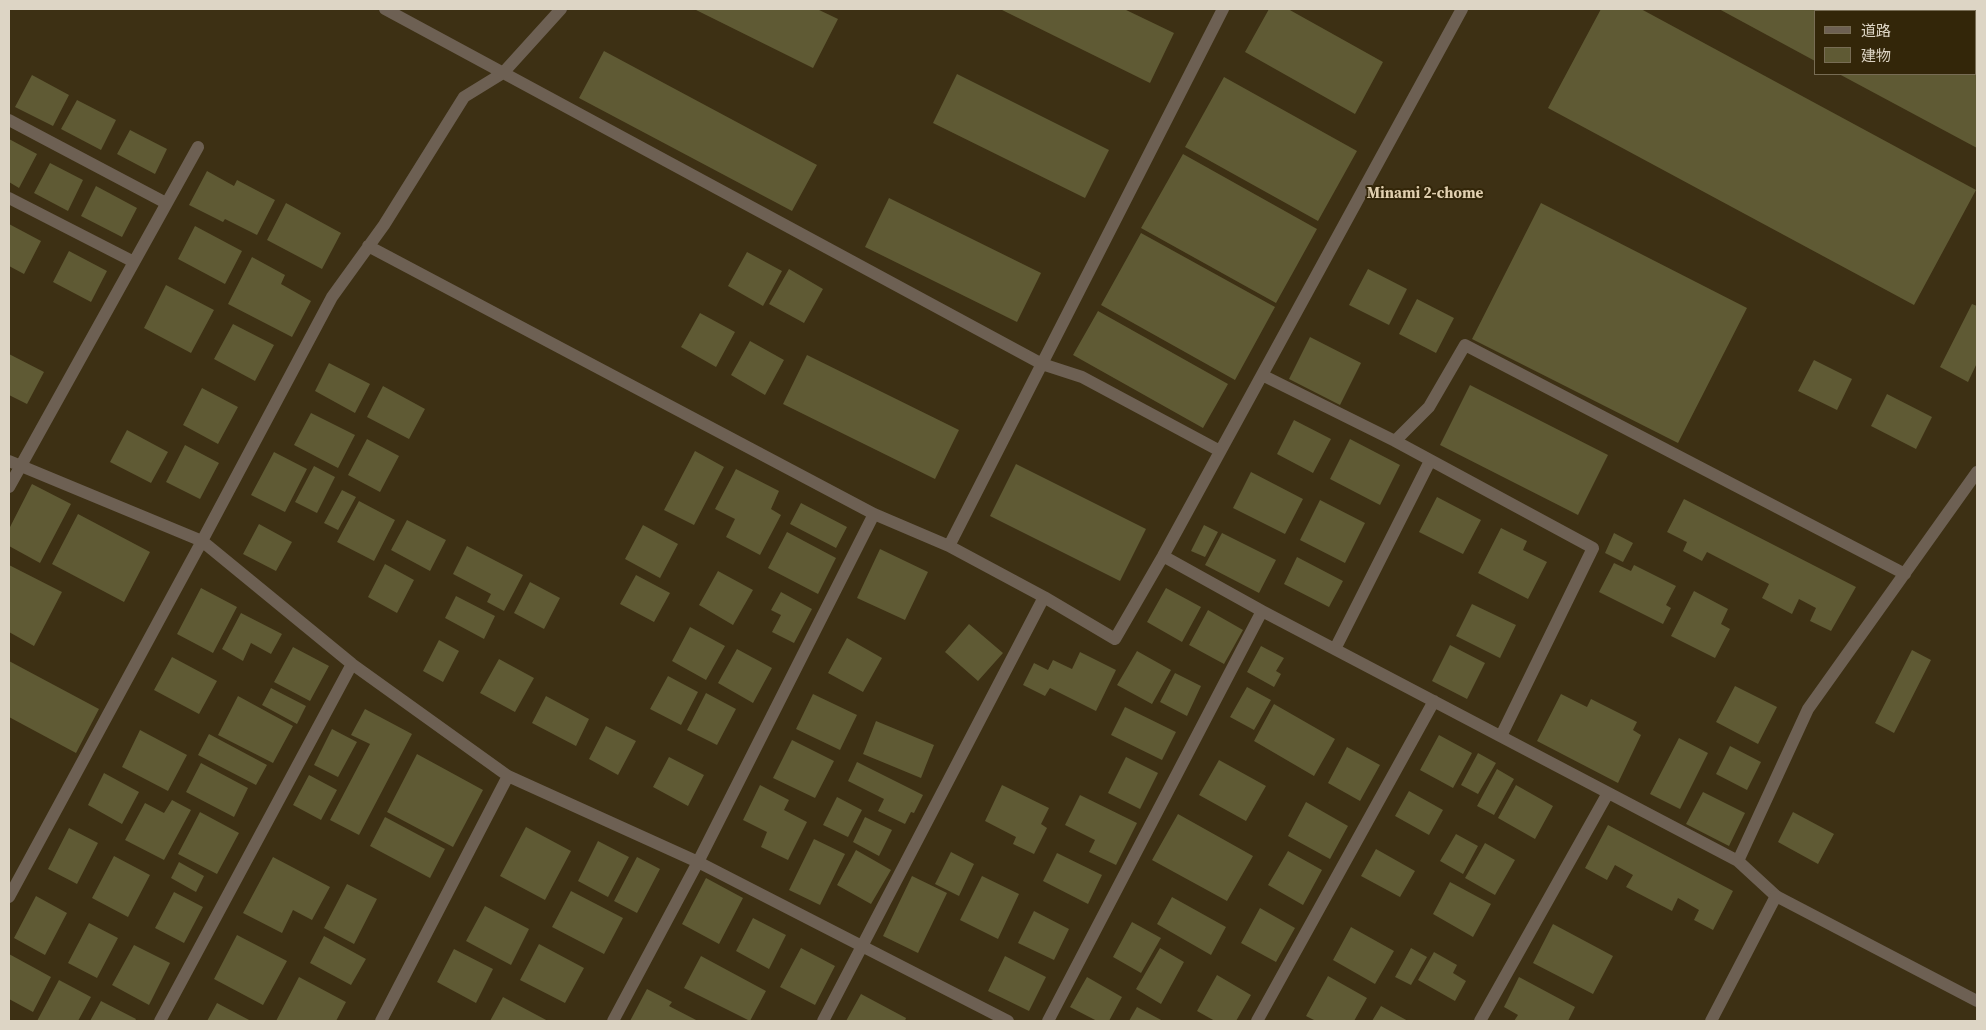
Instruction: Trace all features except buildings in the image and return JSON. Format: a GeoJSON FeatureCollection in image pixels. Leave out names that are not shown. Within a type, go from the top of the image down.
{"type":"FeatureCollection","features":[{"type":"Feature","properties":{"kind":"street"},"geometry":{"type":"LineString","coordinates":[[385,9],[1042,364],[1082,377],[1220,451]]}},
{"type":"Feature","properties":{"kind":"street"},"geometry":{"type":"LineString","coordinates":[[9,897],[332,297],[368,246],[464,97],[503,73],[561,9]]}},
{"type":"Feature","properties":{"kind":"street"},"geometry":{"type":"LineString","coordinates":[[949,546],[1223,9]]}},
{"type":"Feature","properties":{"kind":"street"},"geometry":{"type":"LineString","coordinates":[[368,246],[874,514],[949,546],[1044,597],[1115,639],[1163,556],[1462,9]]}},
{"type":"Feature","properties":{"kind":"street"},"geometry":{"type":"LineString","coordinates":[[9,120],[166,203]]}},
{"type":"Feature","properties":{"kind":"street"},"geometry":{"type":"LineString","coordinates":[[9,487],[14,464],[134,262],[198,147]]}},
{"type":"Feature","properties":{"kind":"street"},"geometry":{"type":"LineString","coordinates":[[9,198],[134,262]]}},
{"type":"Feature","properties":{"kind":"street"},"geometry":{"type":"LineString","coordinates":[[1394,442],[1428,407],[1465,345],[1905,574]]}},
{"type":"Feature","properties":{"kind":"street"},"geometry":{"type":"LineString","coordinates":[[1262,375],[1394,442],[1593,548],[1501,736]]}},
{"type":"Feature","properties":{"kind":"street"},"geometry":{"type":"LineString","coordinates":[[1335,649],[1430,461]]}},
{"type":"Feature","properties":{"kind":"street"},"geometry":{"type":"LineString","coordinates":[[14,464],[202,541],[352,664],[508,776],[698,862],[1008,1021]]}},
{"type":"Feature","properties":{"kind":"street"},"geometry":{"type":"LineString","coordinates":[[1738,861],[1808,709],[1977,472]]}},
{"type":"Feature","properties":{"kind":"street"},"geometry":{"type":"LineString","coordinates":[[613,1021],[698,862],[874,514]]}},
{"type":"Feature","properties":{"kind":"street"},"geometry":{"type":"LineString","coordinates":[[1163,556],[1262,611],[1738,861],[1776,896],[1977,1001]]}},
{"type":"Feature","properties":{"kind":"street"},"geometry":{"type":"LineString","coordinates":[[823,1021],[1044,597]]}},
{"type":"Feature","properties":{"kind":"street"},"geometry":{"type":"LineString","coordinates":[[1048,1021],[1262,611]]}},
{"type":"Feature","properties":{"kind":"street"},"geometry":{"type":"LineString","coordinates":[[160,1021],[352,664]]}},
{"type":"Feature","properties":{"kind":"street"},"geometry":{"type":"LineString","coordinates":[[1257,1021],[1434,701]]}},
{"type":"Feature","properties":{"kind":"street"},"geometry":{"type":"LineString","coordinates":[[380,1021],[508,776]]}},
{"type":"Feature","properties":{"kind":"street"},"geometry":{"type":"LineString","coordinates":[[1480,1021],[1608,793]]}},
{"type":"Feature","properties":{"kind":"street"},"geometry":{"type":"LineString","coordinates":[[1711,1021],[1776,896]]}},
{"type":"Feature","properties":{"kind":"district","name":"Minami 2-chome"},"geometry":{"type":"Point","coordinates":[1425,194]}}]}
